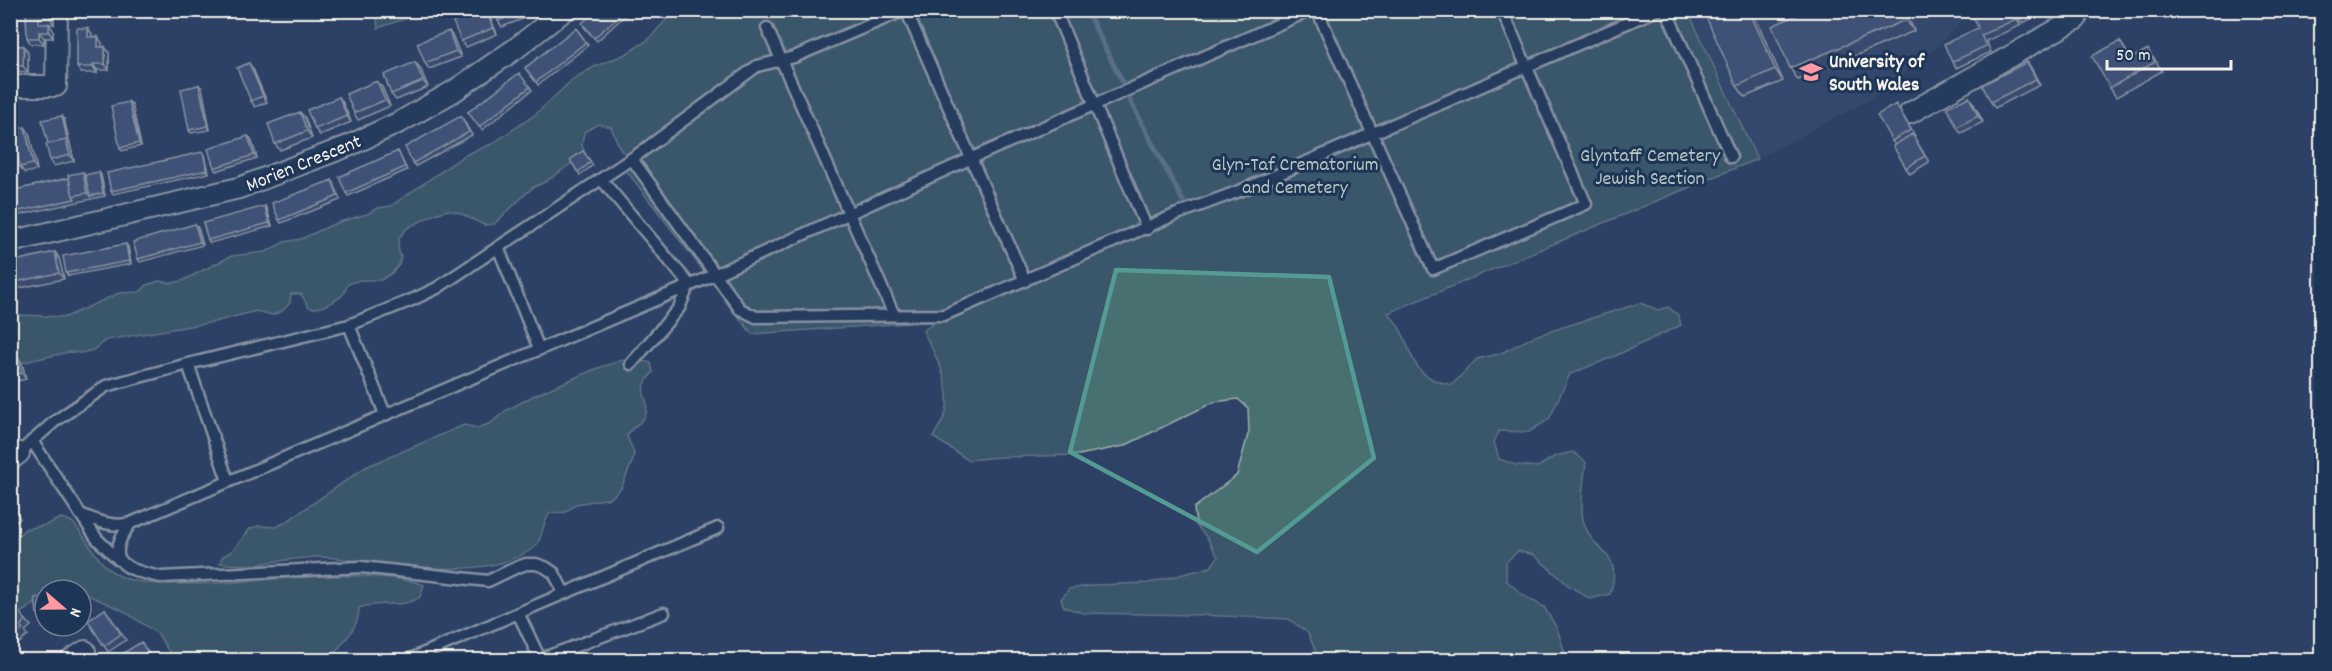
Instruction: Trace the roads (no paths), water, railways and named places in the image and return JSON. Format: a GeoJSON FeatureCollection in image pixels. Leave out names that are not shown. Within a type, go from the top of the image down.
{"type":"FeatureCollection","features":[{"type":"Feature","properties":{"kind":"street"},"geometry":{"type":"LineString","coordinates":[[10,86],[56,86],[57,10]]}},
{"type":"Feature","properties":{"kind":"street","name":"Morien Crescent"},"geometry":{"type":"LineString","coordinates":[[10,242],[239,188],[348,146],[400,122],[454,91],[515,49],[565,10]]}},
{"type":"Feature","properties":{"kind":"street"},"geometry":{"type":"LineString","coordinates":[[1910,113],[2078,15]]}},
{"type":"Feature","properties":{"kind":"lane"},"geometry":{"type":"LineString","coordinates":[[564,593],[554,573],[536,564],[514,568],[488,581],[361,567],[161,577],[140,573],[127,568],[97,539],[80,513],[21,451],[54,422],[106,386],[349,325],[437,288],[632,159],[757,66],[794,57],[906,10],[1025,281]]}},
{"type":"Feature","properties":{"kind":"lane"},"geometry":{"type":"LineString","coordinates":[[1055,10],[1097,105],[1147,229]]}},
{"type":"Feature","properties":{"kind":"lane"},"geometry":{"type":"LineString","coordinates":[[80,513],[109,525],[120,526],[131,523],[705,279],[972,158],[1311,10]]}},
{"type":"Feature","properties":{"kind":"lane"},"geometry":{"type":"LineString","coordinates":[[1317,10],[1433,269],[1586,204],[1502,10]]}},
{"type":"Feature","properties":{"kind":"lane"},"geometry":{"type":"LineString","coordinates":[[632,159],[740,309],[756,317],[944,315],[1147,229],[1177,214],[1242,190],[1657,10]]}},
{"type":"Feature","properties":{"kind":"lane"},"geometry":{"type":"LineString","coordinates":[[1666,10],[1731,157]]}},
{"type":"Feature","properties":{"kind":"lane"},"geometry":{"type":"LineString","coordinates":[[767,28],[894,315]]}},
{"type":"Feature","properties":{"kind":"lane"},"geometry":{"type":"LineString","coordinates":[[601,179],[689,284]]}},
{"type":"Feature","properties":{"kind":"lane"},"geometry":{"type":"LineString","coordinates":[[498,247],[539,350]]}},
{"type":"Feature","properties":{"kind":"lane"},"geometry":{"type":"LineString","coordinates":[[631,364],[679,308],[689,284]]}},
{"type":"Feature","properties":{"kind":"lane"},"geometry":{"type":"LineString","coordinates":[[349,325],[385,414]]}},
{"type":"Feature","properties":{"kind":"lane"},"geometry":{"type":"LineString","coordinates":[[188,364],[228,481]]}},
{"type":"Feature","properties":{"kind":"lane"},"geometry":{"type":"LineString","coordinates":[[119,560],[117,550],[122,536],[131,523]]}},
{"type":"Feature","properties":{"kind":"lane"},"geometry":{"type":"LineString","coordinates":[[408,660],[718,528]]}},
{"type":"Feature","properties":{"kind":"lane"},"geometry":{"type":"LineString","coordinates":[[518,613],[539,660],[664,613]]}},
{"type":"Feature","properties":{"kind":"waterway"},"geometry":{"type":"LineString","coordinates":[[1086,10],[1125,87]]}},
{"type":"Feature","properties":{"kind":"waterway"},"geometry":{"type":"LineString","coordinates":[[1128,97],[1183,201]]}},
{"type":"Feature","properties":{"kind":"place","name":"University of South Wales"},"geometry":{"type":"Point","coordinates":[1811,72]}},
{"type":"Feature","properties":{"kind":"park label","name":"Glyntaff Cemetery Jewish Section"},"geometry":{"type":"Point","coordinates":[1650,166]}},
{"type":"Feature","properties":{"kind":"park label","name":"Glyn-Taf Crematorium and Cemetery"},"geometry":{"type":"Point","coordinates":[1295,174]}}]}
